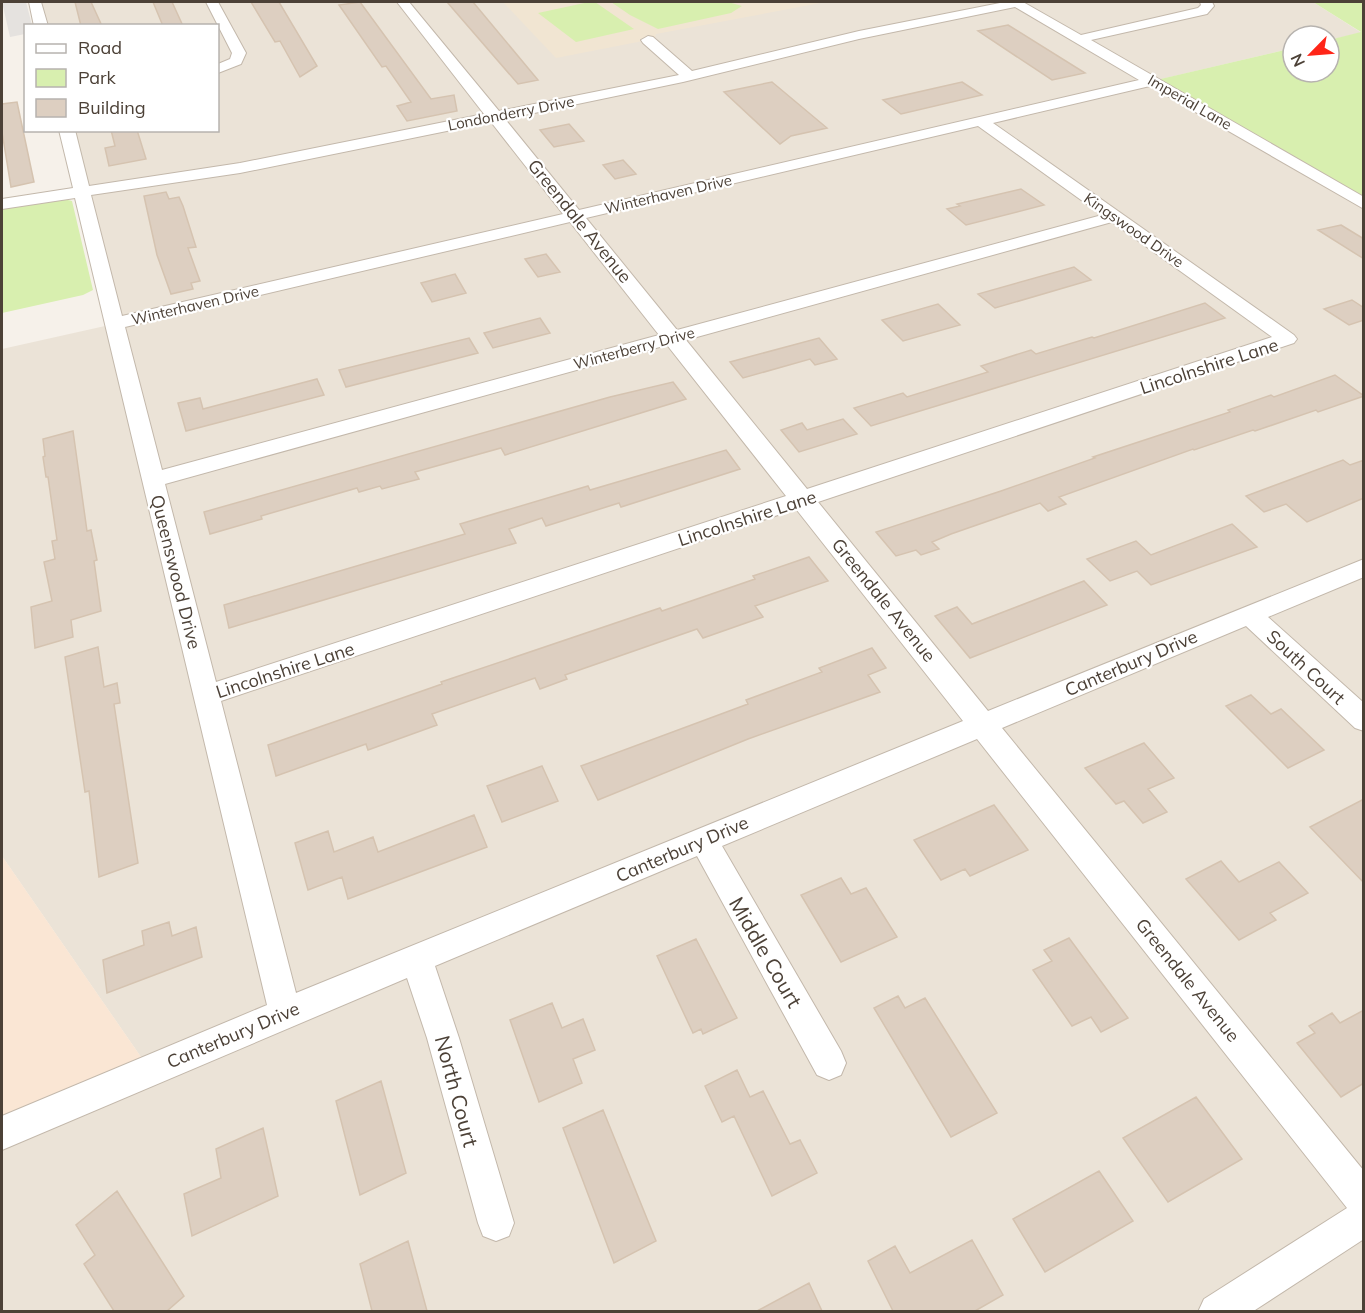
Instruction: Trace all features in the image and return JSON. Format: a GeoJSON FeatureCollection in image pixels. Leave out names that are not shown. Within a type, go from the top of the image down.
{"type":"FeatureCollection","features":[{"type":"Feature","properties":{"kind":"street"},"geometry":{"type":"LineString","coordinates":[[35,2],[40,24]]}},
{"type":"Feature","properties":{"kind":"street"},"geometry":{"type":"LineString","coordinates":[[212,2],[239,53],[236,61],[219,69]]}},
{"type":"Feature","properties":{"kind":"street","name":"Greendale Avenue"},"geometry":{"type":"LineString","coordinates":[[403,2],[1364,1200]]}},
{"type":"Feature","properties":{"kind":"street","name":"Londonderry Drive"},"geometry":{"type":"LineString","coordinates":[[2,204],[229,170],[689,76],[859,35],[1016,2]]}},
{"type":"Feature","properties":{"kind":"street","name":"Imperial Lane"},"geometry":{"type":"LineString","coordinates":[[1016,2],[1364,204]]}},
{"type":"Feature","properties":{"kind":"street"},"geometry":{"type":"LineString","coordinates":[[1080,39],[1202,12],[1208,6],[1206,2]]}},
{"type":"Feature","properties":{"kind":"street"},"geometry":{"type":"LineString","coordinates":[[648,40],[689,76]]}},
{"type":"Feature","properties":{"kind":"street","name":"Winterhaven Drive"},"geometry":{"type":"LineString","coordinates":[[114,324],[1152,81]]}},
{"type":"Feature","properties":{"kind":"street","name":"Kingswood Drive"},"geometry":{"type":"LineString","coordinates":[[981,121],[1287,339]]}},
{"type":"Feature","properties":{"kind":"street","name":"Queenswood Drive"},"geometry":{"type":"LineString","coordinates":[[67,132],[285,1013]]}},
{"type":"Feature","properties":{"kind":"street","name":"Winterberry Drive"},"geometry":{"type":"LineString","coordinates":[[153,480],[1116,216]]}},
{"type":"Feature","properties":{"kind":"street","name":"Lincolnshire Lane"},"geometry":{"type":"LineString","coordinates":[[207,695],[1287,339]]}},
{"type":"Feature","properties":{"kind":"street","name":"Canterbury Drive"},"geometry":{"type":"LineString","coordinates":[[2,1133],[417,958],[1364,567]]}},
{"type":"Feature","properties":{"kind":"street","name":"South Court"},"geometry":{"type":"LineString","coordinates":[[1248,614],[1364,720]]}},
{"type":"Feature","properties":{"kind":"street","name":"Middle Court"},"geometry":{"type":"LineString","coordinates":[[703,840],[829,1063]]}},
{"type":"Feature","properties":{"kind":"street","name":"North Court"},"geometry":{"type":"LineString","coordinates":[[417,958],[443,1038],[496,1223]]}},
{"type":"Feature","properties":{"kind":"street"},"geometry":{"type":"LineString","coordinates":[[1217,1311],[1364,1218]]}},
{"type":"Feature","properties":{"kind":"shaded area"},"geometry":{"type":"Polygon","coordinates":[[[2,2],[26,2],[32,24],[24,24],[24,34],[10,37],[2,2]]]}},
{"type":"Feature","properties":{"kind":"shaded area"},"geometry":{"type":"Polygon","coordinates":[[[35,2],[1313,2],[1362,33],[1341,37],[1341,24],[1281,24],[1281,51],[1153,81],[1363,204],[1363,1311],[2,1311],[2,1133],[150,1070],[2,856],[2,349],[114,324],[67,132],[219,132],[219,24],[41,24],[35,2]]]}},
{"type":"Feature","properties":{"kind":"shaded area"},"geometry":{"type":"Polygon","coordinates":[[[503,2],[826,2],[656,34],[655,38],[648,40],[556,58],[503,2]]]}},
{"type":"Feature","properties":{"kind":"shaded area"},"geometry":{"type":"Polygon","coordinates":[[[2,856],[150,1070],[2,1133],[2,856]]]}},
{"type":"Feature","properties":{"kind":"green space"},"geometry":{"type":"Polygon","coordinates":[[[595,2],[634,29],[576,42],[538,13],[595,2]]]}},
{"type":"Feature","properties":{"kind":"green space"},"geometry":{"type":"Polygon","coordinates":[[[611,2],[728,2],[742,6],[731,13],[658,29],[630,15],[611,2]]]}},
{"type":"Feature","properties":{"kind":"green space"},"geometry":{"type":"Polygon","coordinates":[[[1313,2],[1363,2],[1363,204],[1152,81],[1281,51],[1281,84],[1341,84],[1341,37],[1361,32],[1313,2]]]}},
{"type":"Feature","properties":{"kind":"green space"},"geometry":{"type":"Polygon","coordinates":[[[60,198],[72,201],[93,290],[83,295],[2,313],[2,208],[60,198]]]}},
{"type":"Feature","properties":{"kind":"building"},"geometry":{"type":"Polygon","coordinates":[[[75,2],[91,2],[101,24],[80,24],[75,2]]]}},
{"type":"Feature","properties":{"kind":"building"},"geometry":{"type":"Polygon","coordinates":[[[153,2],[172,2],[182,24],[162,24],[153,2]]]}},
{"type":"Feature","properties":{"kind":"building"},"geometry":{"type":"Polygon","coordinates":[[[251,2],[279,2],[317,66],[300,77],[280,41],[275,42],[251,2]]]}},
{"type":"Feature","properties":{"kind":"building"},"geometry":{"type":"Polygon","coordinates":[[[360,2],[431,99],[454,95],[457,111],[407,121],[397,106],[411,102],[386,66],[382,67],[339,5],[360,2]]]}},
{"type":"Feature","properties":{"kind":"building"},"geometry":{"type":"Polygon","coordinates":[[[447,2],[473,2],[538,80],[518,84],[447,2]]]}},
{"type":"Feature","properties":{"kind":"building"},"geometry":{"type":"Polygon","coordinates":[[[1008,25],[1085,73],[1052,80],[978,31],[1008,25]]]}},
{"type":"Feature","properties":{"kind":"building"},"geometry":{"type":"Polygon","coordinates":[[[772,82],[827,128],[791,136],[780,144],[724,92],[772,82]]]}},
{"type":"Feature","properties":{"kind":"building"},"geometry":{"type":"Polygon","coordinates":[[[962,82],[982,95],[901,114],[883,100],[962,82]]]}},
{"type":"Feature","properties":{"kind":"building"},"geometry":{"type":"Polygon","coordinates":[[[17,102],[34,182],[11,187],[2,132],[2,104],[17,102]]]}},
{"type":"Feature","properties":{"kind":"building"},"geometry":{"type":"Polygon","coordinates":[[[569,124],[584,141],[554,147],[540,130],[569,124]]]}},
{"type":"Feature","properties":{"kind":"building"},"geometry":{"type":"Polygon","coordinates":[[[112,132],[138,132],[146,159],[109,166],[105,148],[115,146],[112,132]]]}},
{"type":"Feature","properties":{"kind":"building"},"geometry":{"type":"Polygon","coordinates":[[[623,160],[636,174],[615,179],[603,165],[623,160]]]}},
{"type":"Feature","properties":{"kind":"building"},"geometry":{"type":"Polygon","coordinates":[[[1021,189],[1044,205],[966,225],[947,209],[960,206],[957,204],[1021,189]]]}},
{"type":"Feature","properties":{"kind":"building"},"geometry":{"type":"Polygon","coordinates":[[[166,192],[169,199],[179,197],[183,206],[196,247],[188,248],[200,281],[191,283],[193,289],[171,294],[157,255],[144,196],[166,192]]]}},
{"type":"Feature","properties":{"kind":"building"},"geometry":{"type":"Polygon","coordinates":[[[1341,225],[1364,239],[1364,259],[1318,230],[1341,225]]]}},
{"type":"Feature","properties":{"kind":"building"},"geometry":{"type":"Polygon","coordinates":[[[546,254],[560,272],[538,277],[525,259],[546,254]]]}},
{"type":"Feature","properties":{"kind":"building"},"geometry":{"type":"Polygon","coordinates":[[[1074,267],[1091,280],[995,308],[978,294],[1074,267]]]}},
{"type":"Feature","properties":{"kind":"building"},"geometry":{"type":"Polygon","coordinates":[[[455,274],[466,293],[432,302],[421,283],[455,274]]]}},
{"type":"Feature","properties":{"kind":"building"},"geometry":{"type":"Polygon","coordinates":[[[1352,300],[1364,308],[1364,320],[1349,325],[1324,309],[1352,300]]]}},
{"type":"Feature","properties":{"kind":"building"},"geometry":{"type":"Polygon","coordinates":[[[1205,303],[1225,318],[871,426],[854,408],[903,393],[907,397],[988,372],[981,366],[1031,350],[1036,354],[1205,303]]]}},
{"type":"Feature","properties":{"kind":"building"},"geometry":{"type":"Polygon","coordinates":[[[938,304],[960,325],[903,341],[882,320],[938,304]]]}},
{"type":"Feature","properties":{"kind":"building"},"geometry":{"type":"Polygon","coordinates":[[[540,318],[550,333],[493,348],[484,333],[540,318]]]}},
{"type":"Feature","properties":{"kind":"building"},"geometry":{"type":"Polygon","coordinates":[[[469,338],[478,353],[346,387],[339,370],[469,338]]]}},
{"type":"Feature","properties":{"kind":"building"},"geometry":{"type":"Polygon","coordinates":[[[819,338],[837,359],[815,365],[810,359],[743,378],[730,362],[819,338]]]}},
{"type":"Feature","properties":{"kind":"building"},"geometry":{"type":"Polygon","coordinates":[[[1335,375],[1364,396],[1193,449],[1059,497],[1066,504],[1048,511],[1040,503],[951,534],[932,542],[939,549],[921,555],[916,550],[896,556],[876,532],[1230,412],[1228,410],[1271,395],[1274,397],[1335,375]]]}},
{"type":"Feature","properties":{"kind":"building"},"geometry":{"type":"Polygon","coordinates":[[[317,379],[324,395],[186,431],[178,403],[200,398],[203,409],[317,379]]]}},
{"type":"Feature","properties":{"kind":"building"},"geometry":{"type":"Polygon","coordinates":[[[673,382],[686,399],[505,455],[501,448],[415,472],[419,479],[382,489],[380,486],[359,492],[357,488],[261,516],[262,519],[210,534],[204,512],[610,397],[673,382]]]}},
{"type":"Feature","properties":{"kind":"building"},"geometry":{"type":"Polygon","coordinates":[[[843,419],[857,434],[799,452],[781,430],[802,423],[807,430],[843,419]]]}},
{"type":"Feature","properties":{"kind":"building"},"geometry":{"type":"Polygon","coordinates":[[[73,431],[87,531],[91,530],[97,560],[94,561],[101,611],[71,620],[73,637],[35,648],[31,607],[52,601],[44,562],[55,559],[52,541],[57,540],[43,457],[45,456],[43,439],[73,431]]]}},
{"type":"Feature","properties":{"kind":"building"},"geometry":{"type":"Polygon","coordinates":[[[726,450],[740,469],[621,507],[619,503],[546,526],[542,518],[509,529],[516,543],[229,628],[224,605],[465,534],[460,524],[588,486],[590,490],[726,450]]]}},
{"type":"Feature","properties":{"kind":"building"},"geometry":{"type":"Polygon","coordinates":[[[1343,460],[1350,465],[1364,460],[1364,498],[1307,522],[1286,504],[1264,512],[1246,496],[1343,460]]]}},
{"type":"Feature","properties":{"kind":"building"},"geometry":{"type":"Polygon","coordinates":[[[1232,524],[1257,547],[1151,585],[1137,571],[1110,581],[1087,559],[1136,541],[1151,555],[1232,524]]]}},
{"type":"Feature","properties":{"kind":"building"},"geometry":{"type":"Polygon","coordinates":[[[809,557],[828,581],[755,606],[763,617],[703,638],[697,629],[565,675],[567,679],[540,689],[535,678],[432,714],[437,725],[368,750],[366,744],[276,776],[268,745],[442,684],[441,682],[660,608],[662,611],[755,579],[753,576],[809,557]]]}},
{"type":"Feature","properties":{"kind":"building"},"geometry":{"type":"Polygon","coordinates":[[[1084,581],[1107,605],[970,658],[935,616],[957,607],[972,624],[1084,581]]]}},
{"type":"Feature","properties":{"kind":"building"},"geometry":{"type":"Polygon","coordinates":[[[98,647],[104,687],[117,683],[120,703],[114,704],[138,863],[99,877],[89,791],[85,792],[65,657],[98,647]]]}},
{"type":"Feature","properties":{"kind":"building"},"geometry":{"type":"Polygon","coordinates":[[[872,648],[886,668],[868,675],[880,692],[748,739],[598,800],[581,766],[748,704],[746,700],[822,672],[819,668],[872,648]]]}},
{"type":"Feature","properties":{"kind":"building"},"geometry":{"type":"Polygon","coordinates":[[[1251,695],[1271,714],[1281,709],[1324,750],[1288,768],[1226,706],[1251,695]]]}},
{"type":"Feature","properties":{"kind":"building"},"geometry":{"type":"Polygon","coordinates":[[[1144,743],[1174,778],[1148,789],[1167,812],[1143,823],[1124,801],[1116,804],[1085,768],[1144,743]]]}},
{"type":"Feature","properties":{"kind":"building"},"geometry":{"type":"Polygon","coordinates":[[[542,766],[558,801],[502,822],[487,786],[542,766]]]}},
{"type":"Feature","properties":{"kind":"building"},"geometry":{"type":"Polygon","coordinates":[[[1364,799],[1364,883],[1310,827],[1364,799]]]}},
{"type":"Feature","properties":{"kind":"building"},"geometry":{"type":"Polygon","coordinates":[[[994,805],[1028,850],[970,876],[965,869],[941,880],[914,840],[994,805]]]}},
{"type":"Feature","properties":{"kind":"building"},"geometry":{"type":"Polygon","coordinates":[[[474,815],[487,847],[348,899],[342,877],[308,890],[295,843],[328,831],[334,852],[373,837],[378,852],[474,815]]]}},
{"type":"Feature","properties":{"kind":"building"},"geometry":{"type":"Polygon","coordinates":[[[1221,861],[1239,882],[1279,862],[1308,893],[1270,913],[1276,920],[1239,940],[1186,879],[1221,861]]]}},
{"type":"Feature","properties":{"kind":"building"},"geometry":{"type":"Polygon","coordinates":[[[841,878],[851,894],[866,888],[897,937],[841,962],[801,895],[841,878]]]}},
{"type":"Feature","properties":{"kind":"building"},"geometry":{"type":"Polygon","coordinates":[[[169,922],[172,936],[196,927],[202,957],[107,993],[103,960],[144,945],[142,931],[169,922]]]}},
{"type":"Feature","properties":{"kind":"building"},"geometry":{"type":"Polygon","coordinates":[[[1069,938],[1128,1018],[1101,1032],[1091,1017],[1072,1026],[1033,970],[1052,961],[1044,950],[1069,938]]]}},
{"type":"Feature","properties":{"kind":"building"},"geometry":{"type":"Polygon","coordinates":[[[696,939],[737,1018],[703,1034],[701,1029],[693,1033],[657,956],[696,939]]]}},
{"type":"Feature","properties":{"kind":"building"},"geometry":{"type":"Polygon","coordinates":[[[898,996],[905,1008],[925,998],[997,1113],[951,1137],[874,1008],[898,996]]]}},
{"type":"Feature","properties":{"kind":"building"},"geometry":{"type":"Polygon","coordinates":[[[552,1003],[562,1028],[583,1019],[595,1050],[573,1059],[582,1083],[539,1102],[510,1020],[552,1003]]]}},
{"type":"Feature","properties":{"kind":"building"},"geometry":{"type":"Polygon","coordinates":[[[1364,1010],[1364,1083],[1341,1097],[1297,1043],[1315,1033],[1309,1026],[1332,1013],[1340,1023],[1364,1010]]]}},
{"type":"Feature","properties":{"kind":"building"},"geometry":{"type":"Polygon","coordinates":[[[737,1070],[750,1097],[763,1091],[790,1144],[800,1140],[817,1173],[772,1196],[734,1116],[722,1122],[705,1086],[737,1070]]]}},
{"type":"Feature","properties":{"kind":"building"},"geometry":{"type":"Polygon","coordinates":[[[381,1081],[406,1173],[360,1195],[336,1101],[381,1081]]]}},
{"type":"Feature","properties":{"kind":"building"},"geometry":{"type":"Polygon","coordinates":[[[1196,1097],[1242,1159],[1168,1202],[1123,1138],[1196,1097]]]}},
{"type":"Feature","properties":{"kind":"building"},"geometry":{"type":"Polygon","coordinates":[[[603,1110],[656,1241],[614,1263],[563,1128],[603,1110]]]}},
{"type":"Feature","properties":{"kind":"building"},"geometry":{"type":"Polygon","coordinates":[[[263,1128],[278,1196],[192,1236],[184,1194],[221,1178],[216,1149],[263,1128]]]}},
{"type":"Feature","properties":{"kind":"building"},"geometry":{"type":"Polygon","coordinates":[[[1099,1171],[1133,1221],[1045,1272],[1013,1219],[1099,1171]]]}},
{"type":"Feature","properties":{"kind":"building"},"geometry":{"type":"Polygon","coordinates":[[[117,1191],[184,1296],[167,1311],[114,1311],[84,1264],[95,1255],[76,1225],[117,1191]]]}},
{"type":"Feature","properties":{"kind":"building"},"geometry":{"type":"Polygon","coordinates":[[[972,1240],[1003,1295],[975,1311],[893,1311],[868,1261],[895,1246],[910,1273],[972,1240]]]}},
{"type":"Feature","properties":{"kind":"building"},"geometry":{"type":"Polygon","coordinates":[[[408,1241],[427,1311],[372,1311],[360,1264],[408,1241]]]}},
{"type":"Feature","properties":{"kind":"building"},"geometry":{"type":"Polygon","coordinates":[[[809,1283],[822,1311],[757,1311],[809,1283]]]}}]}
